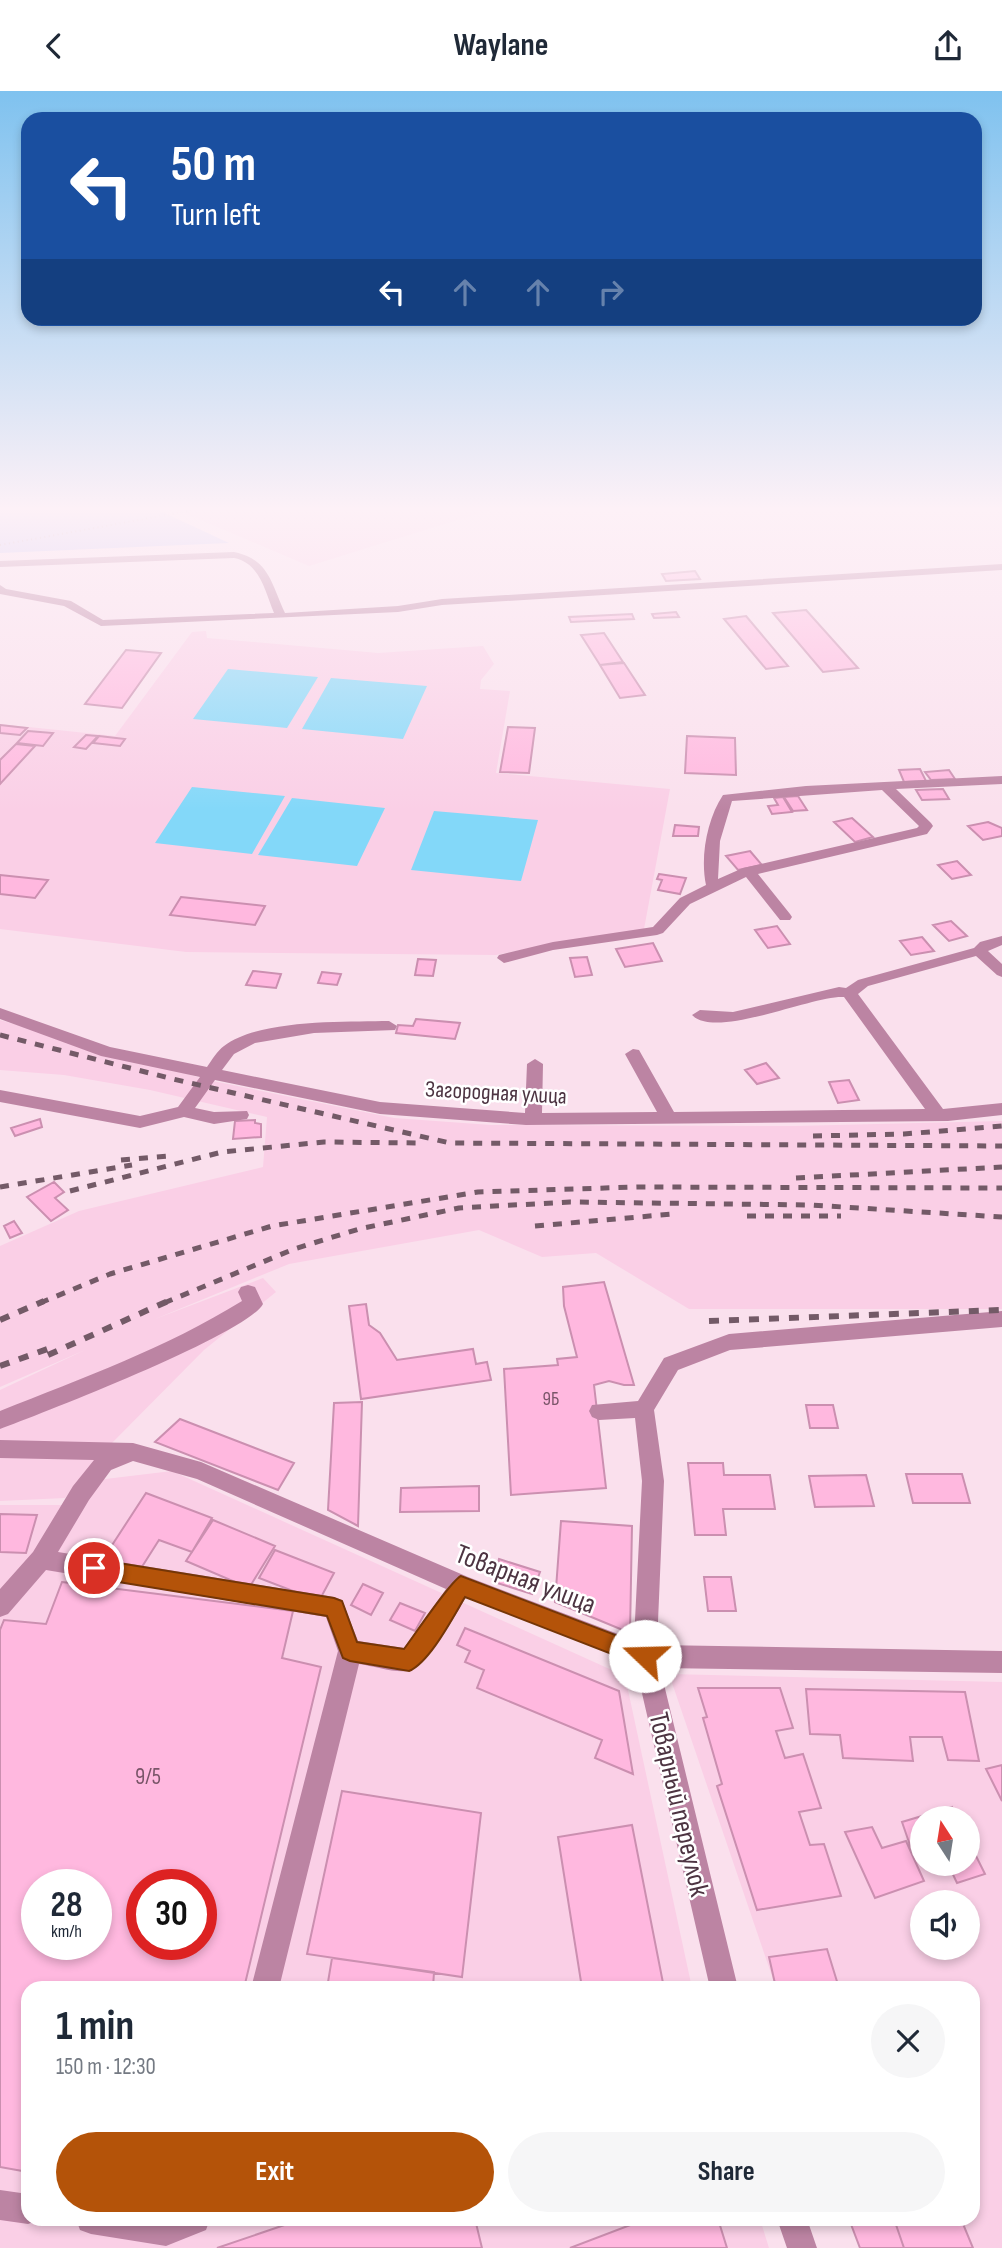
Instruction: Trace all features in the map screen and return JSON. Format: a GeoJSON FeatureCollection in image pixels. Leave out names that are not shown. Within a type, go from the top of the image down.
{"type":"FeatureCollection","features":[{"type":"Feature","properties":{"kind":"street"},"geometry":{"type":"LineString","coordinates":[[78,610],[101,623],[387,610]]}},
{"type":"Feature","properties":{"kind":"street"},"geometry":{"type":"LineString","coordinates":[[278,610],[281,616]]}},
{"type":"Feature","properties":{"kind":"street"},"geometry":{"type":"LineString","coordinates":[[713,885],[709,877],[714,835],[722,804],[728,798],[806,789],[1002,780]]}},
{"type":"Feature","properties":{"kind":"street"},"geometry":{"type":"LineString","coordinates":[[504,958],[553,946],[659,930],[685,901],[713,885],[748,871],[922,831],[926,825],[885,786]]}},
{"type":"Feature","properties":{"kind":"street"},"geometry":{"type":"LineString","coordinates":[[748,871],[785,917]]}},
{"type":"Feature","properties":{"kind":"street"},"geometry":{"type":"LineString","coordinates":[[700,1015],[733,1017],[839,992],[849,993],[863,982],[979,951],[985,945],[1002,940]]}},
{"type":"Feature","properties":{"kind":"street"},"geometry":{"type":"LineString","coordinates":[[979,951],[1002,972]]}},
{"type":"Feature","properties":{"kind":"street"},"geometry":{"type":"LineString","coordinates":[[849,993],[938,1115]]}},
{"type":"Feature","properties":{"kind":"street","name":"Загородная улица"},"geometry":{"type":"LineString","coordinates":[[0,1013],[107,1052],[380,1108],[533,1119],[938,1115],[1002,1109]]}},
{"type":"Feature","properties":{"kind":"street"},"geometry":{"type":"LineString","coordinates":[[184,1111],[228,1050],[251,1038],[314,1028],[389,1026]]}},
{"type":"Feature","properties":{"kind":"street"},"geometry":{"type":"LineString","coordinates":[[633,1054],[669,1118]]}},
{"type":"Feature","properties":{"kind":"street"},"geometry":{"type":"LineString","coordinates":[[533,1119],[535,1064]]}},
{"type":"Feature","properties":{"kind":"street"},"geometry":{"type":"LineString","coordinates":[[0,1096],[140,1122],[184,1111],[214,1118],[241,1115]]}},
{"type":"Feature","properties":{"kind":"street"},"geometry":{"type":"LineString","coordinates":[[0,1420],[156,1355],[226,1322],[253,1304],[248,1291]]}},
{"type":"Feature","properties":{"kind":"street"},"geometry":{"type":"LineString","coordinates":[[599,1411],[644,1409],[671,1364],[729,1342],[1002,1319]]}},
{"type":"Feature","properties":{"kind":"street","name":"Товарный переулок"},"geometry":{"type":"LineString","coordinates":[[644,1409],[653,1481],[645,1656],[722,1981]]}},
{"type":"Feature","properties":{"kind":"street","name":"Товарная улица"},"geometry":{"type":"LineString","coordinates":[[0,1449],[133,1452],[201,1471],[461,1585],[645,1656],[1002,1662]]}},
{"type":"Feature","properties":{"kind":"street"},"geometry":{"type":"LineString","coordinates":[[0,1606],[41,1559],[81,1493],[104,1463],[133,1452]]}},
{"type":"Feature","properties":{"kind":"street"},"geometry":{"type":"LineString","coordinates":[[41,1559],[334,1608],[350,1651],[267,1981]]}},
{"type":"Feature","properties":{"kind":"street"},"geometry":{"type":"LineString","coordinates":[[350,1651],[409,1660],[437,1624],[461,1585]]}},
{"type":"Feature","properties":{"kind":"street"},"geometry":{"type":"LineString","coordinates":[[0,2205],[21,2208]]}},
{"type":"Feature","properties":{"kind":"street"},"geometry":{"type":"LineString","coordinates":[[135,2226],[166,2231],[178,2226]]}},
{"type":"Feature","properties":{"kind":"street"},"geometry":{"type":"LineString","coordinates":[[794,2226],[802,2248]]}},
{"type":"Feature","properties":{"kind":"shaded area"},"geometry":{"type":"Polygon","coordinates":[[[206,631],[207,638],[378,653],[483,646],[494,664],[481,680],[480,689],[510,691],[496,773],[670,789],[644,929],[496,955],[186,952],[0,929],[0,724],[115,736],[192,632],[206,631]]]}},
{"type":"Feature","properties":{"kind":"shaded area"},"geometry":{"type":"Polygon","coordinates":[[[228,669],[318,677],[287,728],[193,719],[228,669]]]}},
{"type":"Feature","properties":{"kind":"shaded area"},"geometry":{"type":"Polygon","coordinates":[[[331,678],[427,686],[403,739],[302,729],[331,678]]]}},
{"type":"Feature","properties":{"kind":"shaded area"},"geometry":{"type":"Polygon","coordinates":[[[192,787],[285,796],[252,854],[155,843],[192,787]]]}},
{"type":"Feature","properties":{"kind":"shaded area"},"geometry":{"type":"Polygon","coordinates":[[[292,798],[385,808],[357,866],[258,855],[292,798]]]}},
{"type":"Feature","properties":{"kind":"shaded area"},"geometry":{"type":"Polygon","coordinates":[[[434,811],[538,820],[521,881],[411,870],[434,811]]]}},
{"type":"Feature","properties":{"kind":"shaded area"},"geometry":{"type":"Polygon","coordinates":[[[0,1020],[208,1080],[394,1118],[491,1125],[795,1126],[1002,1121],[1002,1309],[689,1309],[596,1253],[542,1257],[479,1230],[289,1264],[155,1319],[263,1278],[276,1292],[204,1350],[109,1446],[65,1498],[0,1501],[0,1390],[85,1350],[0,1387],[0,1246],[79,1211],[263,1167],[267,1117],[150,1090],[64,1075],[0,1070],[0,1020]]]}},
{"type":"Feature","properties":{"kind":"shaded area"},"geometry":{"type":"Polygon","coordinates":[[[172,1471],[625,1676],[690,1981],[21,1981],[21,2226],[327,2226],[264,2248],[0,2248],[0,1505],[67,1505],[97,1480],[172,1471]]]}},
{"type":"Feature","properties":{"kind":"shaded area"},"geometry":{"type":"Polygon","coordinates":[[[669,1674],[1002,1682],[1002,2248],[866,2248],[858,2226],[980,2226],[980,1981],[774,1981],[669,1674]]]}},
{"type":"Feature","properties":{"kind":"shaded area"},"geometry":{"type":"Polygon","coordinates":[[[456,2226],[762,2226],[769,2248],[388,2248],[456,2226]]]}},
{"type":"Feature","properties":{"kind":"building"},"geometry":{"type":"Polygon","coordinates":[[[806,610],[858,668],[823,672],[773,613],[806,610]]]}},
{"type":"Feature","properties":{"kind":"building"},"geometry":{"type":"Polygon","coordinates":[[[676,612],[679,617],[654,618],[652,614],[676,612]]]}},
{"type":"Feature","properties":{"kind":"building"},"geometry":{"type":"Polygon","coordinates":[[[632,614],[634,619],[571,622],[569,617],[632,614]]]}},
{"type":"Feature","properties":{"kind":"building"},"geometry":{"type":"Polygon","coordinates":[[[746,616],[788,666],[766,669],[724,619],[746,616]]]}},
{"type":"Feature","properties":{"kind":"building"},"geometry":{"type":"Polygon","coordinates":[[[604,633],[623,662],[600,665],[581,635],[604,633]]]}},
{"type":"Feature","properties":{"kind":"building"},"geometry":{"type":"Polygon","coordinates":[[[126,650],[161,653],[122,708],[85,704],[126,650]]]}},
{"type":"Feature","properties":{"kind":"building"},"geometry":{"type":"Polygon","coordinates":[[[624,663],[645,695],[620,698],[600,665],[624,663]]]}},
{"type":"Feature","properties":{"kind":"building"},"geometry":{"type":"Polygon","coordinates":[[[0,725],[27,728],[20,735],[0,733],[0,725]]]}},
{"type":"Feature","properties":{"kind":"building"},"geometry":{"type":"Polygon","coordinates":[[[508,727],[535,728],[529,773],[500,772],[508,727]]]}},
{"type":"Feature","properties":{"kind":"building"},"geometry":{"type":"Polygon","coordinates":[[[28,731],[53,733],[43,746],[17,743],[28,731]]]}},
{"type":"Feature","properties":{"kind":"building"},"geometry":{"type":"Polygon","coordinates":[[[86,735],[98,736],[86,749],[74,747],[86,735]]]}},
{"type":"Feature","properties":{"kind":"building"},"geometry":{"type":"Polygon","coordinates":[[[99,736],[125,739],[120,746],[93,743],[99,736]]]}},
{"type":"Feature","properties":{"kind":"building"},"geometry":{"type":"Polygon","coordinates":[[[687,736],[735,738],[736,775],[685,773],[687,736]]]}},
{"type":"Feature","properties":{"kind":"building"},"geometry":{"type":"Polygon","coordinates":[[[16,744],[35,746],[0,784],[0,760],[16,744]]]}},
{"type":"Feature","properties":{"kind":"building"},"geometry":{"type":"Polygon","coordinates":[[[920,769],[926,781],[904,782],[899,770],[920,769]]]}},
{"type":"Feature","properties":{"kind":"building"},"geometry":{"type":"Polygon","coordinates":[[[949,770],[955,779],[931,780],[925,772],[949,770]]]}},
{"type":"Feature","properties":{"kind":"building"},"geometry":{"type":"Polygon","coordinates":[[[943,789],[949,799],[922,800],[916,790],[943,789]]]}},
{"type":"Feature","properties":{"kind":"building"},"geometry":{"type":"Polygon","coordinates":[[[798,796],[807,810],[793,811],[784,797],[798,796]]]}},
{"type":"Feature","properties":{"kind":"building"},"geometry":{"type":"Polygon","coordinates":[[[783,797],[792,812],[772,814],[768,806],[778,805],[774,798],[783,797]]]}},
{"type":"Feature","properties":{"kind":"building"},"geometry":{"type":"Polygon","coordinates":[[[852,818],[873,837],[855,842],[834,822],[852,818]]]}},
{"type":"Feature","properties":{"kind":"building"},"geometry":{"type":"Polygon","coordinates":[[[988,822],[1002,828],[1002,836],[983,840],[968,826],[988,822]]]}},
{"type":"Feature","properties":{"kind":"building"},"geometry":{"type":"Polygon","coordinates":[[[675,825],[699,827],[698,836],[673,836],[675,825]]]}},
{"type":"Feature","properties":{"kind":"building"},"geometry":{"type":"Polygon","coordinates":[[[750,851],[762,865],[738,870],[726,856],[750,851]]]}},
{"type":"Feature","properties":{"kind":"building"},"geometry":{"type":"Polygon","coordinates":[[[957,861],[971,875],[952,879],[938,865],[957,861]]]}},
{"type":"Feature","properties":{"kind":"building"},"geometry":{"type":"Polygon","coordinates":[[[659,874],[686,878],[680,894],[658,890],[662,880],[657,879],[659,874]]]}},
{"type":"Feature","properties":{"kind":"building"},"geometry":{"type":"Polygon","coordinates":[[[0,875],[48,880],[35,898],[0,894],[0,875]]]}},
{"type":"Feature","properties":{"kind":"building"},"geometry":{"type":"Polygon","coordinates":[[[181,897],[265,906],[255,925],[170,915],[181,897]]]}},
{"type":"Feature","properties":{"kind":"building"},"geometry":{"type":"Polygon","coordinates":[[[951,921],[967,936],[949,941],[933,925],[951,921]]]}},
{"type":"Feature","properties":{"kind":"building"},"geometry":{"type":"Polygon","coordinates":[[[777,926],[790,944],[768,948],[755,930],[777,926]]]}},
{"type":"Feature","properties":{"kind":"building"},"geometry":{"type":"Polygon","coordinates":[[[922,937],[934,951],[911,955],[900,941],[922,937]]]}},
{"type":"Feature","properties":{"kind":"building"},"geometry":{"type":"Polygon","coordinates":[[[653,943],[662,961],[625,967],[616,949],[653,943]]]}},
{"type":"Feature","properties":{"kind":"building"},"geometry":{"type":"Polygon","coordinates":[[[587,957],[592,975],[575,977],[570,958],[587,957]]]}},
{"type":"Feature","properties":{"kind":"building"},"geometry":{"type":"Polygon","coordinates":[[[418,959],[436,960],[433,976],[415,975],[418,959]]]}},
{"type":"Feature","properties":{"kind":"building"},"geometry":{"type":"Polygon","coordinates":[[[253,971],[281,974],[276,988],[246,985],[253,971]]]}},
{"type":"Feature","properties":{"kind":"building"},"geometry":{"type":"Polygon","coordinates":[[[322,972],[341,974],[337,985],[318,983],[322,972]]]}},
{"type":"Feature","properties":{"kind":"building"},"geometry":{"type":"Polygon","coordinates":[[[416,1019],[460,1023],[455,1039],[396,1033],[398,1025],[413,1026],[416,1019]]]}},
{"type":"Feature","properties":{"kind":"building"},"geometry":{"type":"Polygon","coordinates":[[[766,1063],[779,1078],[757,1084],[745,1070],[766,1063]]]}},
{"type":"Feature","properties":{"kind":"building"},"geometry":{"type":"Polygon","coordinates":[[[849,1080],[859,1100],[838,1103],[829,1082],[849,1080]]]}},
{"type":"Feature","properties":{"kind":"building"},"geometry":{"type":"Polygon","coordinates":[[[40,1119],[42,1127],[15,1136],[11,1128],[40,1119]]]}},
{"type":"Feature","properties":{"kind":"building"},"geometry":{"type":"Polygon","coordinates":[[[255,1120],[255,1123],[261,1124],[261,1137],[233,1139],[235,1121],[255,1120]]]}},
{"type":"Feature","properties":{"kind":"building"},"geometry":{"type":"Polygon","coordinates":[[[54,1182],[64,1192],[55,1198],[68,1210],[51,1221],[27,1197],[54,1182]]]}},
{"type":"Feature","properties":{"kind":"building"},"geometry":{"type":"Polygon","coordinates":[[[14,1221],[22,1233],[10,1238],[4,1226],[14,1221]]]}},
{"type":"Feature","properties":{"kind":"building"},"geometry":{"type":"Polygon","coordinates":[[[604,1282],[634,1385],[609,1381],[594,1385],[606,1488],[511,1495],[504,1369],[558,1365],[557,1359],[577,1357],[564,1306],[563,1287],[604,1282]]]}},
{"type":"Feature","properties":{"kind":"building"},"geometry":{"type":"Polygon","coordinates":[[[366,1304],[369,1325],[380,1333],[397,1360],[473,1349],[476,1364],[487,1362],[491,1380],[361,1399],[349,1306],[366,1304]]]}},
{"type":"Feature","properties":{"kind":"building"},"geometry":{"type":"Polygon","coordinates":[[[362,1402],[358,1526],[328,1510],[334,1403],[362,1402]]]}},
{"type":"Feature","properties":{"kind":"building"},"geometry":{"type":"Polygon","coordinates":[[[806,1405],[833,1405],[838,1428],[810,1428],[806,1405]]]}},
{"type":"Feature","properties":{"kind":"building"},"geometry":{"type":"Polygon","coordinates":[[[180,1419],[294,1463],[278,1490],[155,1442],[180,1419]]]}},
{"type":"Feature","properties":{"kind":"building"},"geometry":{"type":"Polygon","coordinates":[[[688,1463],[723,1463],[724,1475],[770,1475],[775,1509],[723,1509],[726,1535],[695,1535],[688,1463]]]}},
{"type":"Feature","properties":{"kind":"building"},"geometry":{"type":"Polygon","coordinates":[[[906,1474],[962,1474],[970,1503],[913,1503],[906,1474]]]}},
{"type":"Feature","properties":{"kind":"building"},"geometry":{"type":"Polygon","coordinates":[[[866,1475],[874,1506],[815,1507],[809,1476],[866,1475]]]}},
{"type":"Feature","properties":{"kind":"building"},"geometry":{"type":"Polygon","coordinates":[[[479,1486],[479,1511],[400,1512],[401,1488],[479,1486]]]}},
{"type":"Feature","properties":{"kind":"building"},"geometry":{"type":"Polygon","coordinates":[[[146,1493],[212,1518],[192,1552],[159,1540],[138,1573],[103,1559],[146,1493]]]}},
{"type":"Feature","properties":{"kind":"building"},"geometry":{"type":"Polygon","coordinates":[[[0,1514],[37,1515],[26,1553],[0,1552],[0,1514]]]}},
{"type":"Feature","properties":{"kind":"building"},"geometry":{"type":"Polygon","coordinates":[[[213,1520],[275,1546],[249,1588],[186,1561],[213,1520]]]}},
{"type":"Feature","properties":{"kind":"building"},"geometry":{"type":"Polygon","coordinates":[[[561,1521],[632,1526],[630,1633],[555,1602],[561,1521]]]}},
{"type":"Feature","properties":{"kind":"building"},"geometry":{"type":"Polygon","coordinates":[[[275,1550],[334,1573],[319,1601],[259,1578],[275,1550]]]}},
{"type":"Feature","properties":{"kind":"building"},"geometry":{"type":"Polygon","coordinates":[[[499,1559],[540,1572],[532,1594],[494,1582],[499,1559]]]}},
{"type":"Feature","properties":{"kind":"building"},"geometry":{"type":"Polygon","coordinates":[[[704,1577],[731,1577],[736,1611],[708,1611],[704,1577]]]}},
{"type":"Feature","properties":{"kind":"building"},"geometry":{"type":"Polygon","coordinates":[[[62,1582],[293,1611],[282,1658],[321,1667],[246,1981],[21,1981],[21,2171],[0,2167],[0,1630],[4,1620],[46,1624],[62,1582]]]}},
{"type":"Feature","properties":{"kind":"building"},"geometry":{"type":"Polygon","coordinates":[[[363,1584],[383,1593],[371,1615],[351,1605],[363,1584]]]}},
{"type":"Feature","properties":{"kind":"building"},"geometry":{"type":"Polygon","coordinates":[[[400,1603],[425,1613],[415,1631],[390,1620],[400,1603]]]}},
{"type":"Feature","properties":{"kind":"building"},"geometry":{"type":"Polygon","coordinates":[[[465,1628],[619,1691],[633,1774],[595,1758],[602,1740],[477,1688],[484,1670],[465,1662],[470,1651],[457,1645],[465,1628]]]}},
{"type":"Feature","properties":{"kind":"building"},"geometry":{"type":"Polygon","coordinates":[[[698,1688],[780,1688],[793,1728],[776,1731],[785,1758],[803,1754],[821,1808],[799,1812],[810,1845],[824,1844],[841,1896],[757,1910],[717,1786],[722,1784],[703,1718],[707,1717],[698,1688]]]}},
{"type":"Feature","properties":{"kind":"building"},"geometry":{"type":"Polygon","coordinates":[[[806,1689],[965,1692],[979,1761],[948,1760],[942,1737],[910,1737],[913,1761],[843,1758],[840,1735],[810,1734],[806,1689]]]}},
{"type":"Feature","properties":{"kind":"building"},"geometry":{"type":"Polygon","coordinates":[[[1002,1765],[1002,1801],[986,1769],[1002,1765]]]}},
{"type":"Feature","properties":{"kind":"building"},"geometry":{"type":"Polygon","coordinates":[[[342,1791],[481,1813],[462,1977],[307,1954],[342,1791]]]}},
{"type":"Feature","properties":{"kind":"building"},"geometry":{"type":"Polygon","coordinates":[[[910,1820],[910,1845],[902,1822],[910,1820]]]}},
{"type":"Feature","properties":{"kind":"building"},"geometry":{"type":"Polygon","coordinates":[[[632,1825],[663,1981],[581,1981],[558,1837],[632,1825]]]}},
{"type":"Feature","properties":{"kind":"building"},"geometry":{"type":"Polygon","coordinates":[[[872,1827],[882,1848],[906,1841],[910,1850],[910,1876],[922,1876],[924,1881],[875,1898],[845,1832],[872,1827]]]}},
{"type":"Feature","properties":{"kind":"building"},"geometry":{"type":"Polygon","coordinates":[[[954,1876],[979,1876],[957,1883],[954,1876]]]}},
{"type":"Feature","properties":{"kind":"building"},"geometry":{"type":"Polygon","coordinates":[[[827,1949],[837,1981],[774,1981],[769,1957],[827,1949]]]}},
{"type":"Feature","properties":{"kind":"building"},"geometry":{"type":"Polygon","coordinates":[[[332,1958],[434,1972],[433,1981],[328,1981],[332,1958]]]}},
{"type":"Feature","properties":{"kind":"building"},"geometry":{"type":"Polygon","coordinates":[[[281,2226],[477,2226],[482,2248],[217,2248],[281,2226]]]}},
{"type":"Feature","properties":{"kind":"building"},"geometry":{"type":"Polygon","coordinates":[[[628,2226],[720,2226],[727,2248],[570,2248],[628,2226]]]}},
{"type":"Feature","properties":{"kind":"building"},"geometry":{"type":"Polygon","coordinates":[[[852,2226],[896,2226],[904,2248],[860,2248],[852,2226]]]}},
{"type":"Feature","properties":{"kind":"building"},"geometry":{"type":"Polygon","coordinates":[[[896,2226],[964,2226],[973,2248],[904,2248],[896,2226]]]}},
{"type":"Feature","properties":{"kind":"railway"},"geometry":{"type":"LineString","coordinates":[[0,1035],[173,1079],[450,1143],[1002,1146]]}},
{"type":"Feature","properties":{"kind":"railway"},"geometry":{"type":"LineString","coordinates":[[813,1136],[904,1134],[1002,1126]]}},
{"type":"Feature","properties":{"kind":"railway"},"geometry":{"type":"LineString","coordinates":[[70,1191],[222,1152],[324,1142],[422,1143]]}},
{"type":"Feature","properties":{"kind":"railway"},"geometry":{"type":"LineString","coordinates":[[121,1160],[170,1156]]}},
{"type":"Feature","properties":{"kind":"railway"},"geometry":{"type":"LineString","coordinates":[[0,1187],[132,1165]]}},
{"type":"Feature","properties":{"kind":"railway"},"geometry":{"type":"LineString","coordinates":[[796,1178],[1002,1167]]}},
{"type":"Feature","properties":{"kind":"railway"},"geometry":{"type":"LineString","coordinates":[[40,1303],[110,1274],[272,1226],[478,1192],[637,1187],[1002,1188]]}},
{"type":"Feature","properties":{"kind":"railway"},"geometry":{"type":"LineString","coordinates":[[164,1303],[294,1249],[359,1229],[459,1208],[570,1202],[811,1205],[1002,1217]]}},
{"type":"Feature","properties":{"kind":"railway"},"geometry":{"type":"LineString","coordinates":[[535,1226],[673,1214]]}},
{"type":"Feature","properties":{"kind":"railway"},"geometry":{"type":"LineString","coordinates":[[747,1216],[841,1216]]}},
{"type":"Feature","properties":{"kind":"railway"},"geometry":{"type":"LineString","coordinates":[[0,1320],[44,1301]]}},
{"type":"Feature","properties":{"kind":"railway"},"geometry":{"type":"LineString","coordinates":[[48,1355],[168,1301]]}},
{"type":"Feature","properties":{"kind":"railway"},"geometry":{"type":"LineString","coordinates":[[709,1321],[1002,1310]]}},
{"type":"Feature","properties":{"kind":"railway"},"geometry":{"type":"LineString","coordinates":[[0,1366],[56,1346]]}},
{"type":"Feature","properties":{"kind":"route"},"geometry":{"type":"LineString","coordinates":[[94,1568],[334,1608],[350,1651],[409,1660],[437,1624],[461,1585],[645,1656]]}}]}
